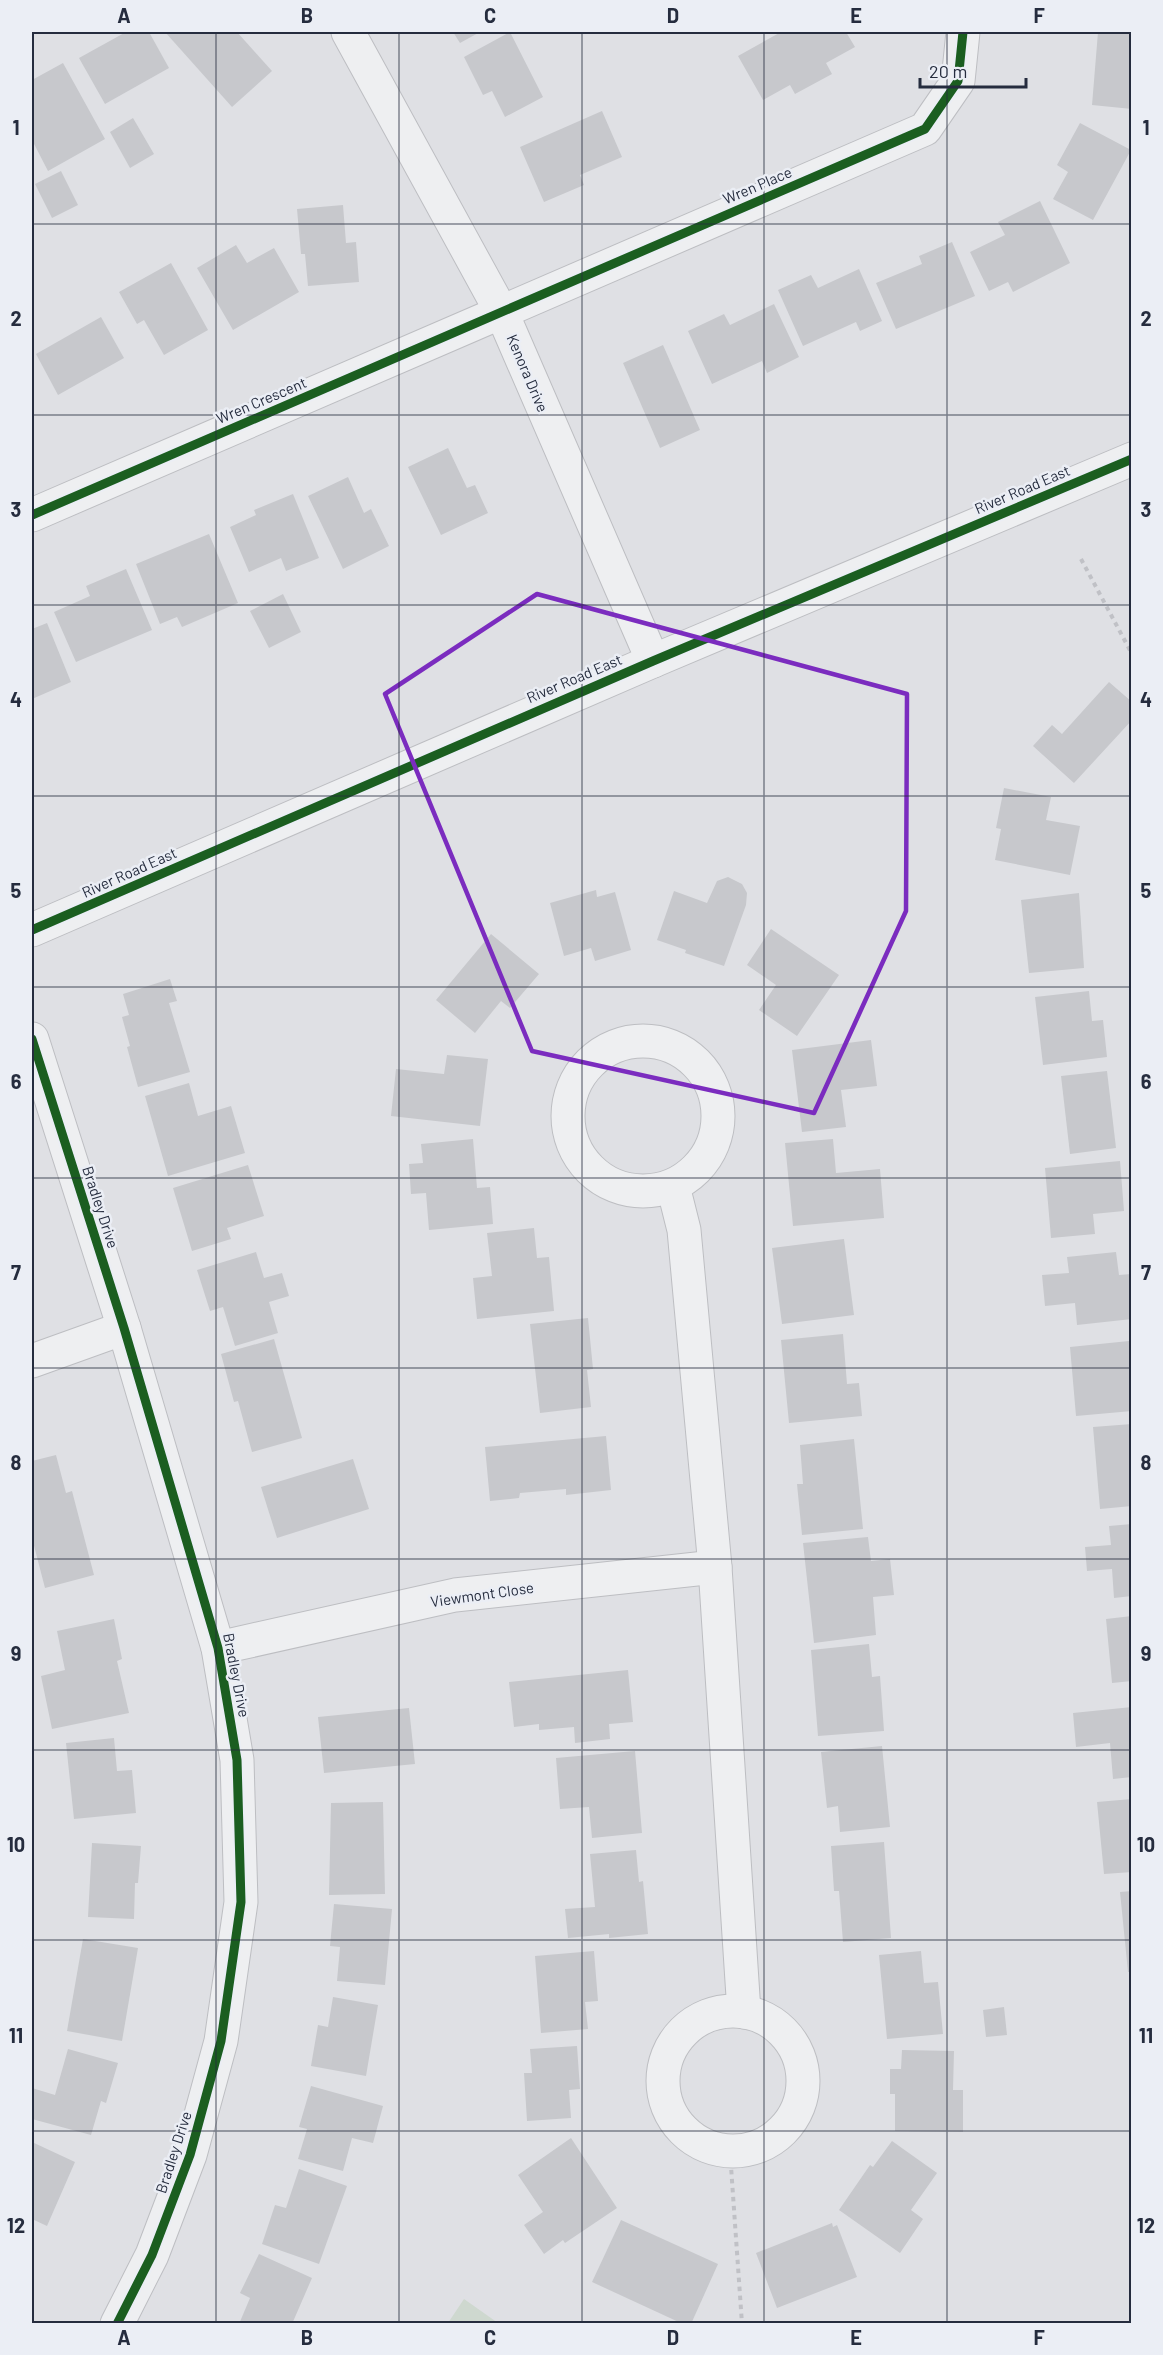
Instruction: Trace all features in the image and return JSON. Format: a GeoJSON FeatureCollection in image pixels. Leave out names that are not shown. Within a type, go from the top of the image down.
{"type":"FeatureCollection","features":[{"type":"Feature","properties":{"kind":"street","name":"Kenora Drive"},"geometry":{"type":"LineString","coordinates":[[348,32],[502,313],[653,661]]}},
{"type":"Feature","properties":{"kind":"street","name":"Wren Place"},"geometry":{"type":"LineString","coordinates":[[502,313],[925,129],[958,81],[963,32]]}},
{"type":"Feature","properties":{"kind":"street","name":"Wren Crescent"},"geometry":{"type":"LineString","coordinates":[[32,515],[502,313]]}},
{"type":"Feature","properties":{"kind":"street","name":"River Road East"},"geometry":{"type":"LineString","coordinates":[[32,930],[653,661],[1131,459]]}},
{"type":"Feature","properties":{"kind":"street","name":"Bradley Drive"},"geometry":{"type":"LineString","coordinates":[[32,1039],[124,1328],[218,1648],[237,1760],[241,1902],[221,2041],[190,2155],[152,2255],[117,2324]]}},
{"type":"Feature","properties":{"kind":"street"},"geometry":{"type":"LineString","coordinates":[[643,1041],[669,1045],[691,1058],[708,1077],[717,1101],[717,1126],[710,1151],[695,1172],[673,1186],[649,1191],[626,1190],[603,1180],[585,1164],[573,1144],[568,1120],[570,1096],[580,1074],[597,1057],[618,1045],[643,1041]]}},
{"type":"Feature","properties":{"kind":"street"},"geometry":{"type":"LineString","coordinates":[[673,1186],[684,1230],[715,1567],[744,2012]]}},
{"type":"Feature","properties":{"kind":"street"},"geometry":{"type":"LineString","coordinates":[[32,1361],[124,1328]]}},
{"type":"Feature","properties":{"kind":"street","name":"Viewmont Close"},"geometry":{"type":"LineString","coordinates":[[218,1648],[455,1594],[715,1567]]}},
{"type":"Feature","properties":{"kind":"street"},"geometry":{"type":"LineString","coordinates":[[722,2012],[744,2012],[764,2018],[782,2030],[795,2047],[802,2067],[803,2089],[798,2109],[786,2127],[770,2141],[751,2149],[730,2152],[708,2147],[688,2135],[673,2118],[665,2097],[664,2074],[670,2052],[682,2033],[700,2019],[722,2012]]}},
{"type":"Feature","properties":{"kind":"path"},"geometry":{"type":"LineString","coordinates":[[1081,560],[1131,654]]}},
{"type":"Feature","properties":{"kind":"path"},"geometry":{"type":"LineString","coordinates":[[730,2152],[742,2324]]}},
{"type":"Feature","properties":{"kind":"highlighted area"},"geometry":{"type":"Polygon","coordinates":[[[537,594],[907,694],[906,911],[814,1113],[532,1051],[385,694],[537,594]]]}},
{"type":"Feature","properties":{"kind":"shaded area"},"geometry":{"type":"Polygon","coordinates":[[[464,2299],[498,2323],[448,2323],[464,2299]]]}},
{"type":"Feature","properties":{"kind":"building"},"geometry":{"type":"Polygon","coordinates":[[[126,32],[149,32],[169,68],[105,104],[79,58],[126,32]]]}},
{"type":"Feature","properties":{"kind":"building"},"geometry":{"type":"Polygon","coordinates":[[[165,32],[237,32],[272,71],[232,107],[165,32]]]}},
{"type":"Feature","properties":{"kind":"building"},"geometry":{"type":"Polygon","coordinates":[[[453,32],[480,32],[460,43],[453,32]]]}},
{"type":"Feature","properties":{"kind":"building"},"geometry":{"type":"Polygon","coordinates":[[[510,32],[543,97],[505,117],[492,91],[483,95],[464,57],[510,32]]]}},
{"type":"Feature","properties":{"kind":"building"},"geometry":{"type":"Polygon","coordinates":[[[781,32],[846,32],[855,47],[826,63],[832,74],[795,94],[790,85],[763,100],[738,56],[781,32]]]}},
{"type":"Feature","properties":{"kind":"building"},"geometry":{"type":"Polygon","coordinates":[[[1098,32],[1132,34],[1132,109],[1092,105],[1098,32]]]}},
{"type":"Feature","properties":{"kind":"building"},"geometry":{"type":"Polygon","coordinates":[[[63,63],[105,139],[48,171],[32,140],[34,129],[32,80],[63,63]]]}},
{"type":"Feature","properties":{"kind":"building"},"geometry":{"type":"Polygon","coordinates":[[[602,111],[622,157],[580,175],[584,185],[544,202],[520,147],[602,111]]]}},
{"type":"Feature","properties":{"kind":"building"},"geometry":{"type":"Polygon","coordinates":[[[133,118],[154,154],[130,168],[110,132],[133,118]]]}},
{"type":"Feature","properties":{"kind":"building"},"geometry":{"type":"Polygon","coordinates":[[[1080,123],[1131,150],[1093,220],[1053,199],[1068,172],[1057,165],[1080,123]]]}},
{"type":"Feature","properties":{"kind":"building"},"geometry":{"type":"Polygon","coordinates":[[[61,171],[78,205],[52,218],[35,184],[61,171]]]}},
{"type":"Feature","properties":{"kind":"building"},"geometry":{"type":"Polygon","coordinates":[[[1040,201],[1070,263],[1013,292],[1008,282],[989,291],[970,252],[1005,235],[998,222],[1040,201]]]}},
{"type":"Feature","properties":{"kind":"building"},"geometry":{"type":"Polygon","coordinates":[[[343,205],[346,243],[356,242],[359,282],[308,286],[305,254],[301,254],[297,209],[343,205]]]}},
{"type":"Feature","properties":{"kind":"building"},"geometry":{"type":"Polygon","coordinates":[[[952,242],[975,296],[896,329],[876,283],[922,264],[919,256],[952,242]]]}},
{"type":"Feature","properties":{"kind":"building"},"geometry":{"type":"Polygon","coordinates":[[[236,245],[247,263],[274,248],[299,292],[233,330],[197,268],[236,245]]]}},
{"type":"Feature","properties":{"kind":"building"},"geometry":{"type":"Polygon","coordinates":[[[171,263],[208,330],[164,355],[144,320],[137,324],[119,292],[171,263]]]}},
{"type":"Feature","properties":{"kind":"building"},"geometry":{"type":"Polygon","coordinates":[[[859,269],[882,321],[860,331],[856,322],[803,346],[778,290],[811,275],[818,288],[859,269]]]}},
{"type":"Feature","properties":{"kind":"building"},"geometry":{"type":"Polygon","coordinates":[[[774,304],[799,357],[767,373],[762,361],[712,384],[688,331],[724,314],[730,325],[774,304]]]}},
{"type":"Feature","properties":{"kind":"building"},"geometry":{"type":"Polygon","coordinates":[[[101,317],[124,358],[58,395],[36,354],[101,317]]]}},
{"type":"Feature","properties":{"kind":"building"},"geometry":{"type":"Polygon","coordinates":[[[663,345],[700,430],[660,448],[623,363],[663,345]]]}},
{"type":"Feature","properties":{"kind":"building"},"geometry":{"type":"Polygon","coordinates":[[[448,448],[467,488],[475,485],[488,513],[441,535],[408,467],[448,448]]]}},
{"type":"Feature","properties":{"kind":"building"},"geometry":{"type":"Polygon","coordinates":[[[348,477],[364,513],[371,509],[389,546],[343,569],[308,496],[348,477]]]}},
{"type":"Feature","properties":{"kind":"building"},"geometry":{"type":"Polygon","coordinates":[[[293,494],[319,558],[286,571],[281,558],[249,572],[230,527],[256,515],[254,510],[293,494]]]}},
{"type":"Feature","properties":{"kind":"building"},"geometry":{"type":"Polygon","coordinates":[[[209,534],[238,603],[182,627],[177,617],[160,624],[136,564],[209,534]]]}},
{"type":"Feature","properties":{"kind":"building"},"geometry":{"type":"Polygon","coordinates":[[[126,569],[152,630],[76,662],[54,612],[90,596],[86,586],[126,569]]]}},
{"type":"Feature","properties":{"kind":"building"},"geometry":{"type":"Polygon","coordinates":[[[283,594],[301,632],[269,648],[250,611],[283,594]]]}},
{"type":"Feature","properties":{"kind":"building"},"geometry":{"type":"Polygon","coordinates":[[[47,623],[71,682],[32,699],[32,629],[47,623]]]}},
{"type":"Feature","properties":{"kind":"building"},"geometry":{"type":"Polygon","coordinates":[[[1109,682],[1132,702],[1132,720],[1074,783],[1033,746],[1052,725],[1062,734],[1109,682]]]}},
{"type":"Feature","properties":{"kind":"building"},"geometry":{"type":"Polygon","coordinates":[[[1004,788],[1051,797],[1046,820],[1080,826],[1070,875],[995,860],[1001,829],[996,828],[1004,788]]]}},
{"type":"Feature","properties":{"kind":"building"},"geometry":{"type":"Polygon","coordinates":[[[728,877],[742,884],[747,893],[746,905],[724,966],[685,953],[686,950],[657,940],[674,891],[707,903],[717,881],[728,877]]]}},
{"type":"Feature","properties":{"kind":"building"},"geometry":{"type":"Polygon","coordinates":[[[596,890],[597,897],[615,892],[631,950],[595,961],[591,948],[564,956],[550,903],[596,890]]]}},
{"type":"Feature","properties":{"kind":"building"},"geometry":{"type":"Polygon","coordinates":[[[1079,893],[1084,968],[1029,973],[1021,900],[1079,893]]]}},
{"type":"Feature","properties":{"kind":"building"},"geometry":{"type":"Polygon","coordinates":[[[771,929],[839,975],[797,1036],[759,1010],[776,985],[747,965],[771,929]]]}},
{"type":"Feature","properties":{"kind":"building"},"geometry":{"type":"Polygon","coordinates":[[[491,934],[539,974],[510,1008],[501,1001],[475,1033],[436,1000],[491,934]]]}},
{"type":"Feature","properties":{"kind":"building"},"geometry":{"type":"Polygon","coordinates":[[[170,979],[177,1001],[169,1003],[190,1072],[138,1087],[127,1047],[130,1046],[122,1017],[129,1015],[123,994],[170,979]]]}},
{"type":"Feature","properties":{"kind":"building"},"geometry":{"type":"Polygon","coordinates":[[[1089,991],[1092,1021],[1103,1020],[1107,1057],[1043,1065],[1035,997],[1089,991]]]}},
{"type":"Feature","properties":{"kind":"building"},"geometry":{"type":"Polygon","coordinates":[[[871,1040],[877,1086],[841,1090],[846,1127],[802,1132],[792,1050],[871,1040]]]}},
{"type":"Feature","properties":{"kind":"building"},"geometry":{"type":"Polygon","coordinates":[[[447,1055],[488,1059],[480,1126],[391,1116],[396,1069],[444,1074],[447,1055]]]}},
{"type":"Feature","properties":{"kind":"building"},"geometry":{"type":"Polygon","coordinates":[[[1107,1071],[1116,1148],[1070,1154],[1061,1076],[1107,1071]]]}},
{"type":"Feature","properties":{"kind":"building"},"geometry":{"type":"Polygon","coordinates":[[[189,1083],[198,1116],[231,1106],[245,1153],[168,1176],[145,1096],[189,1083]]]}},
{"type":"Feature","properties":{"kind":"building"},"geometry":{"type":"Polygon","coordinates":[[[473,1139],[477,1188],[490,1187],[493,1224],[429,1230],[426,1193],[411,1194],[409,1164],[423,1163],[421,1144],[473,1139]]]}},
{"type":"Feature","properties":{"kind":"building"},"geometry":{"type":"Polygon","coordinates":[[[833,1139],[836,1173],[880,1169],[884,1218],[793,1226],[785,1143],[833,1139]]]}},
{"type":"Feature","properties":{"kind":"building"},"geometry":{"type":"Polygon","coordinates":[[[1120,1161],[1124,1211],[1093,1214],[1095,1234],[1051,1238],[1045,1168],[1120,1161]]]}},
{"type":"Feature","properties":{"kind":"building"},"geometry":{"type":"Polygon","coordinates":[[[248,1165],[264,1216],[227,1228],[231,1239],[192,1251],[173,1188],[248,1165]]]}},
{"type":"Feature","properties":{"kind":"building"},"geometry":{"type":"Polygon","coordinates":[[[534,1228],[537,1258],[549,1257],[554,1311],[477,1319],[473,1278],[492,1276],[487,1233],[534,1228]]]}},
{"type":"Feature","properties":{"kind":"building"},"geometry":{"type":"Polygon","coordinates":[[[844,1239],[854,1315],[782,1324],[772,1248],[844,1239]]]}},
{"type":"Feature","properties":{"kind":"building"},"geometry":{"type":"Polygon","coordinates":[[[256,1252],[264,1278],[282,1273],[289,1296],[269,1302],[278,1333],[235,1346],[223,1307],[210,1311],[197,1270],[256,1252]]]}},
{"type":"Feature","properties":{"kind":"building"},"geometry":{"type":"Polygon","coordinates":[[[1116,1252],[1119,1275],[1131,1274],[1132,1319],[1077,1325],[1075,1303],[1045,1306],[1042,1275],[1069,1273],[1067,1257],[1116,1252]]]}},
{"type":"Feature","properties":{"kind":"building"},"geometry":{"type":"Polygon","coordinates":[[[588,1318],[593,1369],[587,1370],[591,1407],[540,1413],[530,1324],[588,1318]]]}},
{"type":"Feature","properties":{"kind":"building"},"geometry":{"type":"Polygon","coordinates":[[[843,1334],[847,1384],[859,1383],[862,1416],[789,1423],[781,1340],[843,1334]]]}},
{"type":"Feature","properties":{"kind":"building"},"geometry":{"type":"Polygon","coordinates":[[[274,1339],[302,1438],[252,1452],[238,1401],[234,1402],[221,1354],[274,1339]]]}},
{"type":"Feature","properties":{"kind":"building"},"geometry":{"type":"Polygon","coordinates":[[[1129,1341],[1132,1368],[1132,1411],[1076,1416],[1070,1347],[1129,1341]]]}},
{"type":"Feature","properties":{"kind":"building"},"geometry":{"type":"Polygon","coordinates":[[[1132,1424],[1132,1506],[1100,1509],[1093,1427],[1132,1424]]]}},
{"type":"Feature","properties":{"kind":"building"},"geometry":{"type":"Polygon","coordinates":[[[606,1436],[611,1490],[566,1495],[566,1489],[520,1493],[519,1498],[490,1501],[485,1447],[606,1436]]]}},
{"type":"Feature","properties":{"kind":"building"},"geometry":{"type":"Polygon","coordinates":[[[854,1439],[863,1529],[802,1535],[797,1484],[803,1484],[800,1445],[854,1439]]]}},
{"type":"Feature","properties":{"kind":"building"},"geometry":{"type":"Polygon","coordinates":[[[56,1455],[66,1493],[72,1491],[94,1575],[45,1588],[32,1538],[32,1461],[56,1455]]]}},
{"type":"Feature","properties":{"kind":"building"},"geometry":{"type":"Polygon","coordinates":[[[353,1459],[369,1509],[277,1538],[261,1487],[353,1459]]]}},
{"type":"Feature","properties":{"kind":"building"},"geometry":{"type":"Polygon","coordinates":[[[1132,1524],[1132,1596],[1114,1598],[1112,1569],[1087,1571],[1085,1547],[1111,1545],[1109,1526],[1132,1524]]]}},
{"type":"Feature","properties":{"kind":"building"},"geometry":{"type":"Polygon","coordinates":[[[868,1537],[871,1561],[890,1559],[894,1595],[873,1597],[876,1635],[814,1643],[803,1543],[868,1537]]]}},
{"type":"Feature","properties":{"kind":"building"},"geometry":{"type":"Polygon","coordinates":[[[1132,1616],[1132,1681],[1112,1683],[1106,1619],[1132,1616]]]}},
{"type":"Feature","properties":{"kind":"building"},"geometry":{"type":"Polygon","coordinates":[[[114,1619],[122,1659],[117,1661],[129,1713],[52,1729],[41,1676],[65,1670],[57,1631],[114,1619]]]}},
{"type":"Feature","properties":{"kind":"building"},"geometry":{"type":"Polygon","coordinates":[[[869,1644],[872,1677],[880,1676],[884,1731],[818,1736],[811,1650],[869,1644]]]}},
{"type":"Feature","properties":{"kind":"building"},"geometry":{"type":"Polygon","coordinates":[[[628,1670],[633,1722],[609,1724],[610,1739],[575,1743],[574,1727],[539,1730],[539,1724],[514,1727],[509,1682],[628,1670]]]}},
{"type":"Feature","properties":{"kind":"building"},"geometry":{"type":"Polygon","coordinates":[[[1132,1707],[1132,1777],[1113,1779],[1110,1743],[1076,1747],[1073,1713],[1132,1707]]]}},
{"type":"Feature","properties":{"kind":"building"},"geometry":{"type":"Polygon","coordinates":[[[409,1708],[415,1764],[324,1773],[318,1717],[409,1708]]]}},
{"type":"Feature","properties":{"kind":"building"},"geometry":{"type":"Polygon","coordinates":[[[114,1738],[117,1771],[132,1770],[136,1813],[74,1819],[66,1743],[114,1738]]]}},
{"type":"Feature","properties":{"kind":"building"},"geometry":{"type":"Polygon","coordinates":[[[882,1746],[890,1827],[840,1832],[838,1806],[827,1808],[821,1752],[882,1746]]]}},
{"type":"Feature","properties":{"kind":"building"},"geometry":{"type":"Polygon","coordinates":[[[635,1751],[642,1833],[592,1838],[589,1807],[560,1809],[556,1758],[635,1751]]]}},
{"type":"Feature","properties":{"kind":"building"},"geometry":{"type":"Polygon","coordinates":[[[1132,1799],[1132,1872],[1104,1874],[1097,1802],[1132,1799]]]}},
{"type":"Feature","properties":{"kind":"building"},"geometry":{"type":"Polygon","coordinates":[[[383,1802],[385,1894],[329,1895],[331,1803],[383,1802]]]}},
{"type":"Feature","properties":{"kind":"building"},"geometry":{"type":"Polygon","coordinates":[[[884,1842],[891,1938],[843,1942],[839,1891],[834,1891],[831,1846],[884,1842]]]}},
{"type":"Feature","properties":{"kind":"building"},"geometry":{"type":"Polygon","coordinates":[[[92,1843],[141,1846],[138,1883],[135,1883],[134,1919],[88,1917],[92,1843]]]}},
{"type":"Feature","properties":{"kind":"building"},"geometry":{"type":"Polygon","coordinates":[[[636,1850],[639,1882],[643,1881],[648,1934],[609,1938],[609,1934],[568,1938],[565,1909],[595,1907],[590,1854],[636,1850]]]}},
{"type":"Feature","properties":{"kind":"building"},"geometry":{"type":"Polygon","coordinates":[[[1132,1891],[1132,1972],[1128,1972],[1120,1892],[1132,1891]]]}},
{"type":"Feature","properties":{"kind":"building"},"geometry":{"type":"Polygon","coordinates":[[[334,1904],[392,1909],[385,1985],[337,1981],[340,1947],[330,1946],[334,1904]]]}},
{"type":"Feature","properties":{"kind":"building"},"geometry":{"type":"Polygon","coordinates":[[[83,1939],[138,1948],[122,2041],[67,2031],[83,1939]]]}},
{"type":"Feature","properties":{"kind":"building"},"geometry":{"type":"Polygon","coordinates":[[[594,1951],[598,2001],[585,2002],[588,2029],[541,2033],[535,1956],[594,1951]]]}},
{"type":"Feature","properties":{"kind":"building"},"geometry":{"type":"Polygon","coordinates":[[[921,1951],[924,1983],[938,1982],[943,2034],[887,2039],[879,1955],[921,1951]]]}},
{"type":"Feature","properties":{"kind":"building"},"geometry":{"type":"Polygon","coordinates":[[[333,1997],[378,2005],[366,2076],[311,2066],[318,2025],[328,2027],[333,1997]]]}},
{"type":"Feature","properties":{"kind":"building"},"geometry":{"type":"Polygon","coordinates":[[[1004,2007],[1007,2035],[986,2037],[983,2010],[1004,2007]]]}},
{"type":"Feature","properties":{"kind":"building"},"geometry":{"type":"Polygon","coordinates":[[[577,2046],[580,2089],[569,2090],[571,2118],[527,2121],[524,2073],[532,2073],[530,2049],[577,2046]]]}},
{"type":"Feature","properties":{"kind":"building"},"geometry":{"type":"Polygon","coordinates":[[[68,2049],[118,2063],[106,2103],[101,2101],[91,2135],[32,2119],[32,2088],[55,2095],[68,2049]]]}},
{"type":"Feature","properties":{"kind":"building"},"geometry":{"type":"Polygon","coordinates":[[[902,2050],[954,2051],[953,2090],[963,2090],[963,2132],[895,2131],[895,2094],[890,2094],[890,2069],[901,2069],[902,2050]]]}},
{"type":"Feature","properties":{"kind":"building"},"geometry":{"type":"Polygon","coordinates":[[[311,2086],[383,2106],[373,2143],[352,2138],[343,2171],[298,2159],[307,2129],[299,2127],[311,2086]]]}},
{"type":"Feature","properties":{"kind":"building"},"geometry":{"type":"Polygon","coordinates":[[[571,2138],[617,2208],[565,2243],[563,2240],[544,2254],[524,2225],[543,2212],[518,2175],[571,2138]]]}},
{"type":"Feature","properties":{"kind":"building"},"geometry":{"type":"Polygon","coordinates":[[[892,2141],[937,2173],[911,2210],[923,2219],[900,2253],[839,2210],[870,2165],[873,2167],[892,2141]]]}},
{"type":"Feature","properties":{"kind":"building"},"geometry":{"type":"Polygon","coordinates":[[[32,2142],[75,2162],[47,2226],[32,2219],[32,2142]]]}},
{"type":"Feature","properties":{"kind":"building"},"geometry":{"type":"Polygon","coordinates":[[[299,2169],[347,2186],[319,2264],[262,2244],[275,2205],[286,2208],[299,2169]]]}},
{"type":"Feature","properties":{"kind":"building"},"geometry":{"type":"Polygon","coordinates":[[[621,2220],[718,2264],[691,2324],[683,2324],[592,2282],[621,2220]]]}},
{"type":"Feature","properties":{"kind":"building"},"geometry":{"type":"Polygon","coordinates":[[[832,2223],[833,2227],[837,2225],[857,2277],[777,2308],[756,2253],[832,2223]]]}},
{"type":"Feature","properties":{"kind":"building"},"geometry":{"type":"Polygon","coordinates":[[[259,2254],[312,2278],[292,2324],[239,2324],[250,2298],[240,2293],[259,2254]]]}},
{"type":"Feature","properties":{"kind":"cycle path"},"geometry":{"type":"LineString","coordinates":[[32,515],[925,129],[958,81],[963,32]]}},
{"type":"Feature","properties":{"kind":"cycle path"},"geometry":{"type":"LineString","coordinates":[[32,930],[653,661],[1132,459]]}},
{"type":"Feature","properties":{"kind":"cycle path"},"geometry":{"type":"LineString","coordinates":[[32,1039],[124,1328],[218,1648],[237,1760],[241,1902],[221,2041],[190,2155],[152,2255],[117,2324]]}}]}
